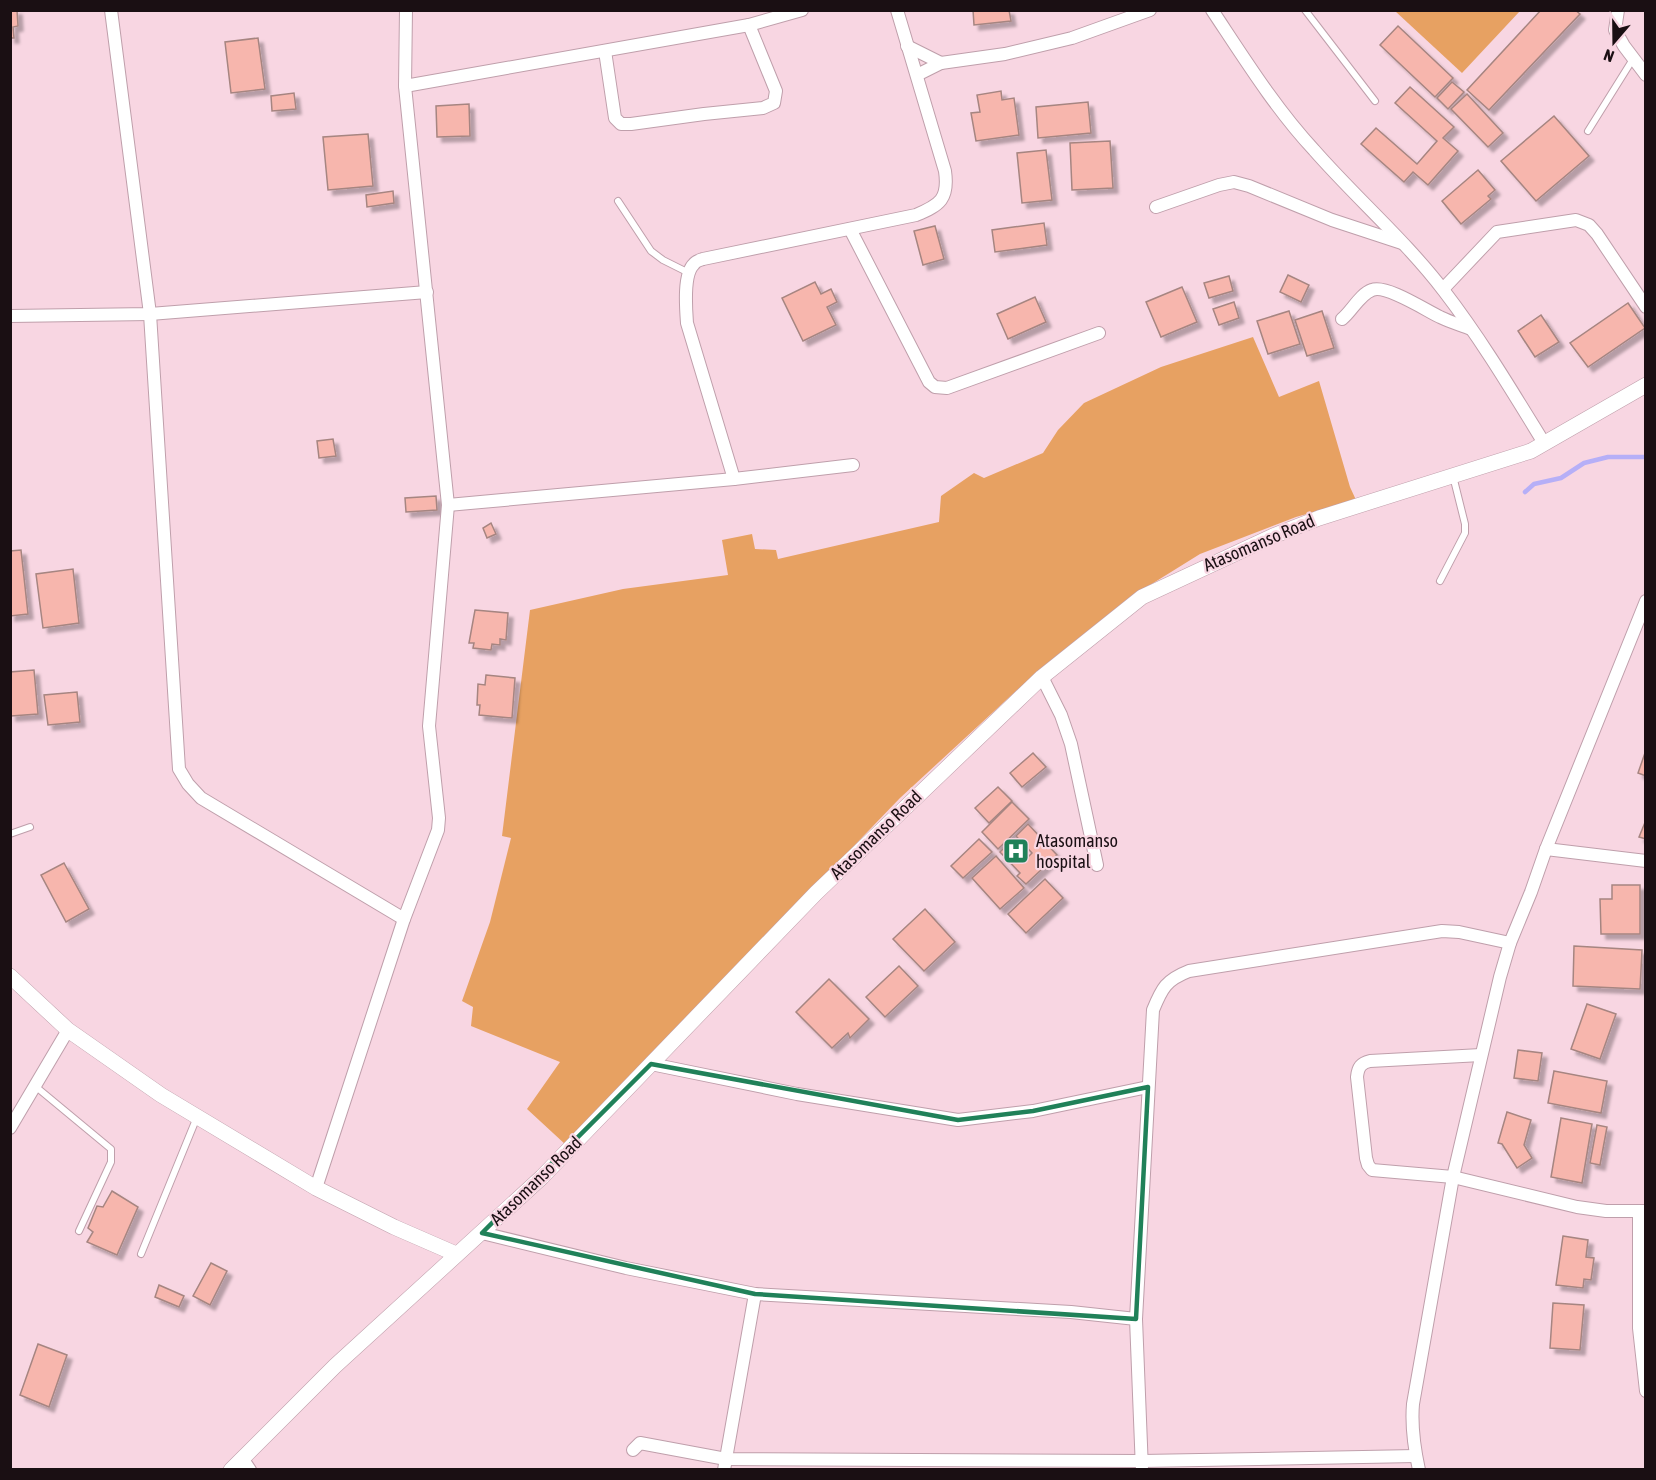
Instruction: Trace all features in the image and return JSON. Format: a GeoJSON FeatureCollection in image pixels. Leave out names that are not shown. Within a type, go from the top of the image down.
{"type":"FeatureCollection","features":[{"type":"Feature","properties":{"kind":"street"},"geometry":{"type":"LineString","coordinates":[[111,10],[150,314],[179,769],[188,784],[201,798],[404,919]]}},
{"type":"Feature","properties":{"kind":"street"},"geometry":{"type":"LineString","coordinates":[[316,1188],[404,919],[438,830],[439,818],[429,726],[448,505],[405,86],[406,10]]}},
{"type":"Feature","properties":{"kind":"street"},"geometry":{"type":"LineString","coordinates":[[405,86],[749,25],[802,10]]}},
{"type":"Feature","properties":{"kind":"street"},"geometry":{"type":"LineString","coordinates":[[734,479],[687,323],[686,302],[689,273],[693,264],[703,259],[916,215],[933,208],[943,200],[947,185],[945,171],[897,10]]}},
{"type":"Feature","properties":{"kind":"street"},"geometry":{"type":"LineString","coordinates":[[917,75],[940,63],[1005,54],[1050,44],[1106,27],[1150,10]]}},
{"type":"Feature","properties":{"kind":"street"},"geometry":{"type":"LineString","coordinates":[[1212,10],[1263,87],[1313,149],[1403,243],[1443,289],[1544,443]]}},
{"type":"Feature","properties":{"kind":"street"},"geometry":{"type":"LineString","coordinates":[[1618,10],[1615,30],[1646,75]]}},
{"type":"Feature","properties":{"kind":"street"},"geometry":{"type":"LineString","coordinates":[[605,51],[615,118],[621,124],[763,108],[774,103],[776,91],[749,25]]}},
{"type":"Feature","properties":{"kind":"street"},"geometry":{"type":"LineString","coordinates":[[907,46],[940,63]]}},
{"type":"Feature","properties":{"kind":"street"},"geometry":{"type":"LineString","coordinates":[[1156,207],[1219,185],[1234,183],[1249,186],[1332,220],[1403,243]]}},
{"type":"Feature","properties":{"kind":"street"},"geometry":{"type":"LineString","coordinates":[[1443,289],[1497,232],[1576,220],[1589,225],[1646,307]]}},
{"type":"Feature","properties":{"kind":"street"},"geometry":{"type":"LineString","coordinates":[[850,229],[929,382],[935,387],[947,388],[1099,333]]}},
{"type":"Feature","properties":{"kind":"street"},"geometry":{"type":"LineString","coordinates":[[1342,319],[1365,295],[1373,289],[1381,289],[1472,330]]}},
{"type":"Feature","properties":{"kind":"street"},"geometry":{"type":"LineString","coordinates":[[10,316],[150,314],[427,292]]}},
{"type":"Feature","properties":{"kind":"street","name":"Atasomanso Road"},"geometry":{"type":"LineString","coordinates":[[231,1470],[246,1464],[335,1366],[542,1177],[816,893],[1042,677],[1142,597],[1273,536],[1319,518],[1531,451],[1646,385]]}},
{"type":"Feature","properties":{"kind":"street"},"geometry":{"type":"LineString","coordinates":[[448,505],[734,479],[853,465]]}},
{"type":"Feature","properties":{"kind":"street"},"geometry":{"type":"LineString","coordinates":[[1419,1470],[1411,1425],[1413,1404],[1453,1177],[1510,943],[1646,601]]}},
{"type":"Feature","properties":{"kind":"street"},"geometry":{"type":"LineString","coordinates":[[1042,677],[1061,715],[1071,744],[1097,865]]}},
{"type":"Feature","properties":{"kind":"street"},"geometry":{"type":"LineString","coordinates":[[1546,849],[1646,861]]}},
{"type":"Feature","properties":{"kind":"street"},"geometry":{"type":"LineString","coordinates":[[1142,1465],[1136,1319],[1148,1087],[1154,1010],[1161,990],[1173,977],[1189,971],[1442,931],[1459,932],[1510,943]]}},
{"type":"Feature","properties":{"kind":"street"},"geometry":{"type":"LineString","coordinates":[[10,976],[68,1030],[161,1095],[316,1188],[394,1227],[456,1254]]}},
{"type":"Feature","properties":{"kind":"street"},"geometry":{"type":"LineString","coordinates":[[10,1128],[68,1030]]}},
{"type":"Feature","properties":{"kind":"street"},"geometry":{"type":"LineString","coordinates":[[1481,1055],[1362,1063],[1357,1077],[1366,1158],[1372,1170],[1453,1177],[1577,1207],[1606,1211],[1642,1211],[1639,1328],[1646,1391]]}},
{"type":"Feature","properties":{"kind":"street"},"geometry":{"type":"LineString","coordinates":[[651,1064],[820,1098],[958,1120],[1033,1111],[1148,1087]]}},
{"type":"Feature","properties":{"kind":"street"},"geometry":{"type":"LineString","coordinates":[[482,1233],[626,1268],[754,1294],[1071,1312],[1136,1319]]}},
{"type":"Feature","properties":{"kind":"street"},"geometry":{"type":"LineString","coordinates":[[725,1464],[754,1294]]}},
{"type":"Feature","properties":{"kind":"street"},"geometry":{"type":"LineString","coordinates":[[633,1450],[640,1443],[725,1464],[1142,1465],[1416,1456]]}},
{"type":"Feature","properties":{"kind":"lane"},"geometry":{"type":"LineString","coordinates":[[1305,10],[1375,101]]}},
{"type":"Feature","properties":{"kind":"lane"},"geometry":{"type":"LineString","coordinates":[[1588,132],[1633,59]]}},
{"type":"Feature","properties":{"kind":"lane"},"geometry":{"type":"LineString","coordinates":[[618,201],[651,251],[689,273]]}},
{"type":"Feature","properties":{"kind":"lane"},"geometry":{"type":"LineString","coordinates":[[1440,581],[1465,533],[1465,524],[1453,476]]}},
{"type":"Feature","properties":{"kind":"lane"},"geometry":{"type":"LineString","coordinates":[[10,834],[30,827]]}},
{"type":"Feature","properties":{"kind":"lane"},"geometry":{"type":"LineString","coordinates":[[35,1086],[111,1149],[111,1162],[79,1231]]}},
{"type":"Feature","properties":{"kind":"lane"},"geometry":{"type":"LineString","coordinates":[[141,1254],[197,1117]]}},
{"type":"Feature","properties":{"kind":"highlighted area"},"geometry":{"type":"Polygon","coordinates":[[[651,1064],[958,1120],[1033,1111],[1148,1087],[1136,1319],[755,1294],[482,1233],[651,1064]]]}},
{"type":"Feature","properties":{"kind":"shaded area"},"geometry":{"type":"Polygon","coordinates":[[[1395,11],[1520,11],[1462,73],[1395,11]]]}},
{"type":"Feature","properties":{"kind":"shaded area"},"geometry":{"type":"Polygon","coordinates":[[[1253,337],[1279,397],[1319,381],[1350,487],[1356,500],[1296,517],[1200,554],[1134,595],[1016,691],[900,798],[566,1145],[527,1109],[560,1062],[471,1026],[473,1007],[462,1001],[490,922],[511,838],[502,836],[530,610],[623,589],[728,575],[722,540],[752,534],[755,549],[776,550],[778,559],[939,522],[941,496],[974,473],[984,478],[1043,453],[1058,430],[1084,403],[1161,367],[1253,337]]]}},
{"type":"Feature","properties":{"kind":"building"},"geometry":{"type":"Polygon","coordinates":[[[10,10],[17,10],[18,26],[13,27],[14,38],[10,38],[10,10]]]}},
{"type":"Feature","properties":{"kind":"building"},"geometry":{"type":"Polygon","coordinates":[[[973,10],[1009,10],[1011,21],[974,25],[973,10]]]}},
{"type":"Feature","properties":{"kind":"building"},"geometry":{"type":"Polygon","coordinates":[[[1541,10],[1575,10],[1580,14],[1489,110],[1467,90],[1541,10]]]}},
{"type":"Feature","properties":{"kind":"building"},"geometry":{"type":"Polygon","coordinates":[[[1398,26],[1453,78],[1435,97],[1380,45],[1398,26]]]}},
{"type":"Feature","properties":{"kind":"building"},"geometry":{"type":"Polygon","coordinates":[[[258,38],[265,89],[231,93],[225,42],[258,38]]]}},
{"type":"Feature","properties":{"kind":"building"},"geometry":{"type":"Polygon","coordinates":[[[1452,82],[1464,92],[1448,109],[1437,98],[1452,82]]]}},
{"type":"Feature","properties":{"kind":"building"},"geometry":{"type":"Polygon","coordinates":[[[1410,87],[1454,127],[1443,138],[1458,151],[1428,185],[1413,172],[1404,182],[1361,144],[1376,128],[1417,164],[1437,141],[1395,103],[1410,87]]]}},
{"type":"Feature","properties":{"kind":"building"},"geometry":{"type":"Polygon","coordinates":[[[1001,91],[1002,100],[1014,98],[1019,135],[976,141],[971,113],[980,112],[977,95],[1001,91]]]}},
{"type":"Feature","properties":{"kind":"building"},"geometry":{"type":"Polygon","coordinates":[[[294,93],[296,109],[272,111],[271,96],[294,93]]]}},
{"type":"Feature","properties":{"kind":"building"},"geometry":{"type":"Polygon","coordinates":[[[1467,94],[1503,133],[1488,147],[1451,109],[1467,94]]]}},
{"type":"Feature","properties":{"kind":"building"},"geometry":{"type":"Polygon","coordinates":[[[1088,102],[1091,133],[1038,138],[1036,107],[1088,102]]]}},
{"type":"Feature","properties":{"kind":"building"},"geometry":{"type":"Polygon","coordinates":[[[469,104],[470,136],[437,137],[436,106],[469,104]]]}},
{"type":"Feature","properties":{"kind":"building"},"geometry":{"type":"Polygon","coordinates":[[[1554,116],[1589,156],[1536,201],[1501,161],[1554,116]]]}},
{"type":"Feature","properties":{"kind":"building"},"geometry":{"type":"Polygon","coordinates":[[[368,134],[373,186],[328,190],[323,137],[368,134]]]}},
{"type":"Feature","properties":{"kind":"building"},"geometry":{"type":"Polygon","coordinates":[[[1110,141],[1113,188],[1072,190],[1070,143],[1110,141]]]}},
{"type":"Feature","properties":{"kind":"building"},"geometry":{"type":"Polygon","coordinates":[[[1046,150],[1052,200],[1022,203],[1017,153],[1046,150]]]}},
{"type":"Feature","properties":{"kind":"building"},"geometry":{"type":"Polygon","coordinates":[[[1478,170],[1495,190],[1488,196],[1491,199],[1461,224],[1442,201],[1478,170]]]}},
{"type":"Feature","properties":{"kind":"building"},"geometry":{"type":"Polygon","coordinates":[[[393,191],[394,203],[367,207],[366,195],[393,191]]]}},
{"type":"Feature","properties":{"kind":"building"},"geometry":{"type":"Polygon","coordinates":[[[1044,223],[1047,245],[995,252],[992,230],[1044,223]]]}},
{"type":"Feature","properties":{"kind":"building"},"geometry":{"type":"Polygon","coordinates":[[[935,226],[944,259],[923,265],[914,231],[935,226]]]}},
{"type":"Feature","properties":{"kind":"building"},"geometry":{"type":"Polygon","coordinates":[[[1288,275],[1309,285],[1301,302],[1280,292],[1288,275]]]}},
{"type":"Feature","properties":{"kind":"building"},"geometry":{"type":"Polygon","coordinates":[[[1229,276],[1233,291],[1209,298],[1204,283],[1229,276]]]}},
{"type":"Feature","properties":{"kind":"building"},"geometry":{"type":"Polygon","coordinates":[[[815,282],[821,294],[831,289],[837,302],[827,307],[836,325],[803,341],[782,298],[815,282]]]}},
{"type":"Feature","properties":{"kind":"building"},"geometry":{"type":"Polygon","coordinates":[[[1182,287],[1197,322],[1161,337],[1146,302],[1182,287]]]}},
{"type":"Feature","properties":{"kind":"building"},"geometry":{"type":"Polygon","coordinates":[[[1035,297],[1046,322],[1008,339],[997,314],[1035,297]]]}},
{"type":"Feature","properties":{"kind":"building"},"geometry":{"type":"Polygon","coordinates":[[[1234,302],[1239,318],[1219,325],[1213,309],[1234,302]]]}},
{"type":"Feature","properties":{"kind":"building"},"geometry":{"type":"Polygon","coordinates":[[[1628,303],[1645,328],[1588,367],[1570,343],[1628,303]]]}},
{"type":"Feature","properties":{"kind":"building"},"geometry":{"type":"Polygon","coordinates":[[[1289,311],[1300,344],[1268,354],[1257,321],[1289,311]]]}},
{"type":"Feature","properties":{"kind":"building"},"geometry":{"type":"Polygon","coordinates":[[[1322,311],[1334,348],[1307,356],[1295,320],[1322,311]]]}},
{"type":"Feature","properties":{"kind":"building"},"geometry":{"type":"Polygon","coordinates":[[[1541,315],[1559,342],[1535,357],[1518,331],[1541,315]]]}},
{"type":"Feature","properties":{"kind":"building"},"geometry":{"type":"Polygon","coordinates":[[[333,439],[336,456],[319,458],[317,441],[333,439]]]}},
{"type":"Feature","properties":{"kind":"building"},"geometry":{"type":"Polygon","coordinates":[[[436,496],[437,510],[406,512],[405,498],[436,496]]]}},
{"type":"Feature","properties":{"kind":"building"},"geometry":{"type":"Polygon","coordinates":[[[491,523],[496,534],[487,538],[483,528],[491,523]]]}},
{"type":"Feature","properties":{"kind":"building"},"geometry":{"type":"Polygon","coordinates":[[[21,550],[28,614],[10,616],[10,551],[21,550]]]}},
{"type":"Feature","properties":{"kind":"building"},"geometry":{"type":"Polygon","coordinates":[[[73,569],[79,623],[43,628],[36,574],[73,569]]]}},
{"type":"Feature","properties":{"kind":"building"},"geometry":{"type":"Polygon","coordinates":[[[475,610],[508,613],[506,640],[500,639],[500,645],[492,644],[491,650],[473,648],[474,643],[469,643],[475,610]]]}},
{"type":"Feature","properties":{"kind":"building"},"geometry":{"type":"Polygon","coordinates":[[[34,670],[38,714],[11,716],[10,672],[34,670]]]}},
{"type":"Feature","properties":{"kind":"building"},"geometry":{"type":"Polygon","coordinates":[[[486,675],[515,678],[512,718],[479,715],[478,684],[485,685],[486,675]]]}},
{"type":"Feature","properties":{"kind":"building"},"geometry":{"type":"Polygon","coordinates":[[[77,692],[80,722],[48,725],[44,695],[77,692]]]}},
{"type":"Feature","properties":{"kind":"building"},"geometry":{"type":"Polygon","coordinates":[[[1646,750],[1646,776],[1638,773],[1646,750]]]}},
{"type":"Feature","properties":{"kind":"building"},"geometry":{"type":"Polygon","coordinates":[[[1033,753],[1046,767],[1022,787],[1010,773],[1033,753]]]}},
{"type":"Feature","properties":{"kind":"building"},"geometry":{"type":"Polygon","coordinates":[[[998,787],[1012,801],[989,823],[975,808],[998,787]]]}},
{"type":"Feature","properties":{"kind":"building"},"geometry":{"type":"Polygon","coordinates":[[[1012,802],[1029,819],[998,849],[982,832],[1012,802]]]}},
{"type":"Feature","properties":{"kind":"building"},"geometry":{"type":"Polygon","coordinates":[[[1646,820],[1646,839],[1639,837],[1646,820]]]}},
{"type":"Feature","properties":{"kind":"building"},"geometry":{"type":"Polygon","coordinates":[[[1028,824],[1057,855],[1026,884],[1017,876],[1020,873],[1000,852],[1011,841],[1027,858],[1032,853],[1016,836],[1028,824]]]}},
{"type":"Feature","properties":{"kind":"building"},"geometry":{"type":"Polygon","coordinates":[[[979,839],[992,852],[963,878],[951,866],[979,839]]]}},
{"type":"Feature","properties":{"kind":"building"},"geometry":{"type":"Polygon","coordinates":[[[996,856],[1024,888],[1000,909],[972,878],[996,856]]]}},
{"type":"Feature","properties":{"kind":"building"},"geometry":{"type":"Polygon","coordinates":[[[64,863],[89,909],[66,922],[41,875],[64,863]]]}},
{"type":"Feature","properties":{"kind":"building"},"geometry":{"type":"Polygon","coordinates":[[[1045,879],[1063,898],[1026,933],[1008,914],[1045,879]]]}},
{"type":"Feature","properties":{"kind":"building"},"geometry":{"type":"Polygon","coordinates":[[[1612,885],[1640,885],[1640,934],[1601,934],[1600,899],[1612,899],[1612,885]]]}},
{"type":"Feature","properties":{"kind":"building"},"geometry":{"type":"Polygon","coordinates":[[[925,909],[955,942],[924,971],[893,939],[925,909]]]}},
{"type":"Feature","properties":{"kind":"building"},"geometry":{"type":"Polygon","coordinates":[[[1574,946],[1642,950],[1640,989],[1573,986],[1574,946]]]}},
{"type":"Feature","properties":{"kind":"building"},"geometry":{"type":"Polygon","coordinates":[[[899,966],[918,986],[885,1017],[866,997],[899,966]]]}},
{"type":"Feature","properties":{"kind":"building"},"geometry":{"type":"Polygon","coordinates":[[[829,979],[869,1019],[850,1038],[848,1033],[832,1048],[796,1012],[829,979]]]}},
{"type":"Feature","properties":{"kind":"building"},"geometry":{"type":"Polygon","coordinates":[[[1587,1004],[1616,1014],[1600,1059],[1571,1049],[1587,1004]]]}},
{"type":"Feature","properties":{"kind":"building"},"geometry":{"type":"Polygon","coordinates":[[[1518,1050],[1542,1053],[1538,1081],[1514,1078],[1518,1050]]]}},
{"type":"Feature","properties":{"kind":"building"},"geometry":{"type":"Polygon","coordinates":[[[1554,1071],[1607,1081],[1601,1113],[1548,1103],[1554,1071]]]}},
{"type":"Feature","properties":{"kind":"building"},"geometry":{"type":"Polygon","coordinates":[[[1507,1112],[1531,1120],[1524,1145],[1532,1158],[1517,1168],[1502,1144],[1498,1143],[1507,1112]]]}},
{"type":"Feature","properties":{"kind":"building"},"geometry":{"type":"Polygon","coordinates":[[[1561,1118],[1592,1124],[1582,1183],[1551,1177],[1561,1118]]]}},
{"type":"Feature","properties":{"kind":"building"},"geometry":{"type":"Polygon","coordinates":[[[1597,1125],[1607,1127],[1600,1165],[1590,1163],[1597,1125]]]}},
{"type":"Feature","properties":{"kind":"building"},"geometry":{"type":"Polygon","coordinates":[[[112,1191],[138,1207],[117,1255],[87,1242],[93,1232],[88,1228],[97,1206],[103,1207],[112,1191]]]}},
{"type":"Feature","properties":{"kind":"building"},"geometry":{"type":"Polygon","coordinates":[[[1563,1236],[1588,1240],[1586,1257],[1594,1258],[1591,1280],[1584,1279],[1583,1288],[1556,1285],[1563,1236]]]}},
{"type":"Feature","properties":{"kind":"building"},"geometry":{"type":"Polygon","coordinates":[[[211,1263],[227,1271],[210,1305],[193,1296],[211,1263]]]}},
{"type":"Feature","properties":{"kind":"building"},"geometry":{"type":"Polygon","coordinates":[[[159,1285],[184,1296],[179,1307],[155,1297],[159,1285]]]}},
{"type":"Feature","properties":{"kind":"building"},"geometry":{"type":"Polygon","coordinates":[[[1553,1303],[1584,1305],[1580,1350],[1550,1348],[1553,1303]]]}},
{"type":"Feature","properties":{"kind":"building"},"geometry":{"type":"Polygon","coordinates":[[[38,1344],[67,1355],[49,1407],[20,1395],[38,1344]]]}},
{"type":"Feature","properties":{"kind":"waterway"},"geometry":{"type":"LineString","coordinates":[[1525,492],[1534,484],[1561,478],[1584,463],[1608,457],[1646,457]]}},
{"type":"Feature","properties":{"kind":"place","name":"Atasomanso hospital"},"geometry":{"type":"Point","coordinates":[1016,851]}}]}
